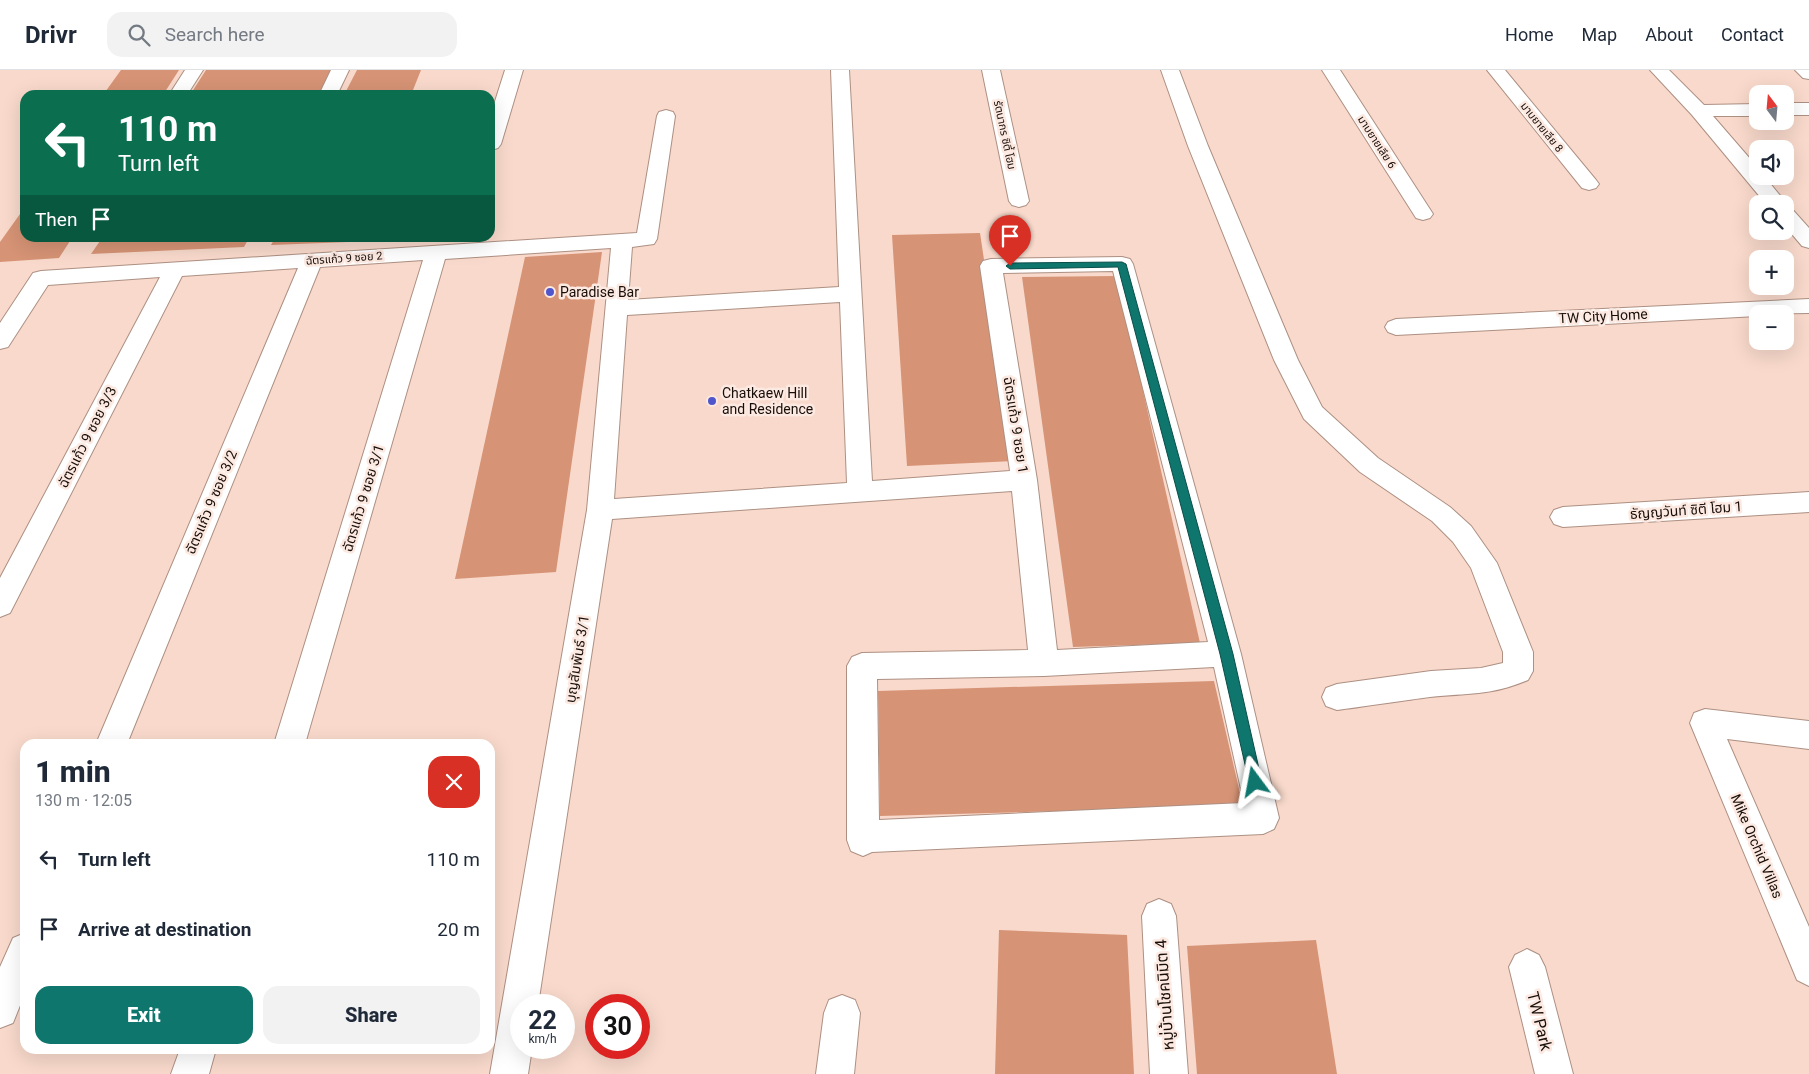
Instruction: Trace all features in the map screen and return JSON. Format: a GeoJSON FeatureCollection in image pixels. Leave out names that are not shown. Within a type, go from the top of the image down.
{"type":"FeatureCollection","features":[{"type":"Feature","properties":{"kind":"street"},"geometry":{"type":"LineString","coordinates":[[181,90],[194,70]]}},
{"type":"Feature","properties":{"kind":"street"},"geometry":{"type":"LineString","coordinates":[[330,90],[340,70]]}},
{"type":"Feature","properties":{"kind":"street"},"geometry":{"type":"LineString","coordinates":[[495,131],[514,70]]}},
{"type":"Feature","properties":{"kind":"street"},"geometry":{"type":"LineString","coordinates":[[840,70],[860,491]]}},
{"type":"Feature","properties":{"kind":"street","name":"รัตนากร ซิตี้ โฮม"},"geometry":{"type":"LineString","coordinates":[[991,70],[1019,201]]}},
{"type":"Feature","properties":{"kind":"street"},"geometry":{"type":"LineString","coordinates":[[1170,70],[1198,146],[1286,360],[1313,412],[1369,466],[1441,514],[1462,534],[1483,564],[1518,652],[1518,671],[1502,678],[1477,683],[1443,684],[1337,697]]}},
{"type":"Feature","properties":{"kind":"street","name":"มาบยายเลีย 6"},"geometry":{"type":"LineString","coordinates":[[1331,70],[1423,214]]}},
{"type":"Feature","properties":{"kind":"street","name":"มาบยายเลีย 8"},"geometry":{"type":"LineString","coordinates":[[1496,70],[1589,184]]}},
{"type":"Feature","properties":{"kind":"street"},"geometry":{"type":"LineString","coordinates":[[1658,70],[1699,111],[1769,195]]}},
{"type":"Feature","properties":{"kind":"street"},"geometry":{"type":"LineString","coordinates":[[1804,70],[1809,74]]}},
{"type":"Feature","properties":{"kind":"street"},"geometry":{"type":"LineString","coordinates":[[1794,110],[1809,109]]}},
{"type":"Feature","properties":{"kind":"street"},"geometry":{"type":"LineString","coordinates":[[1699,111],[1749,110]]}},
{"type":"Feature","properties":{"kind":"street","name":"ฉัตรแก้ว 9 ซอย 2"},"geometry":{"type":"LineString","coordinates":[[0,341],[41,278],[647,239],[666,116]]}},
{"type":"Feature","properties":{"kind":"street"},"geometry":{"type":"LineString","coordinates":[[1794,224],[1809,241]]}},
{"type":"Feature","properties":{"kind":"street","name":"บุญสัมพันธ์ 3/1"},"geometry":{"type":"LineString","coordinates":[[509,1074],[600,510],[622,240]]}},
{"type":"Feature","properties":{"kind":"street","name":"ฉัตรแก้ว 9 ซอย 3/1"},"geometry":{"type":"LineString","coordinates":[[290,739],[436,252]]}},
{"type":"Feature","properties":{"kind":"street","name":"ฉัตรแก้ว 9 ซอย 3/2"},"geometry":{"type":"LineString","coordinates":[[113,739],[312,261]]}},
{"type":"Feature","properties":{"kind":"street","name":"ฉัตรแก้ว 9 ซอย 1"},"geometry":{"type":"LineString","coordinates":[[600,510],[1024,480],[991,266],[1122,264],[1226,654]]}},
{"type":"Feature","properties":{"kind":"street","name":"ฉัตรแก้ว 9 ซอย 3/3"},"geometry":{"type":"LineString","coordinates":[[0,605],[175,270]]}},
{"type":"Feature","properties":{"kind":"street"},"geometry":{"type":"LineString","coordinates":[[616,308],[851,294]]}},
{"type":"Feature","properties":{"kind":"street","name":"TW City Home"},"geometry":{"type":"LineString","coordinates":[[1396,327],[1809,306]]}},
{"type":"Feature","properties":{"kind":"street"},"geometry":{"type":"LineString","coordinates":[[1024,480],[1044,663]]}},
{"type":"Feature","properties":{"kind":"street","name":"ธัญญวันท์ ซิตี โฮม 1"},"geometry":{"type":"LineString","coordinates":[[1563,517],[1809,502]]}},
{"type":"Feature","properties":{"kind":"street"},"geometry":{"type":"LineString","coordinates":[[1226,654],[1264,818],[863,838],[862,666],[1044,663],[1226,654]]}},
{"type":"Feature","properties":{"kind":"street","name":"Mike Orchid Villas"},"geometry":{"type":"LineString","coordinates":[[1809,735],[1705,723],[1809,968]]}},
{"type":"Feature","properties":{"kind":"street","name":"หมู่บ้านโชคนิมิต 4"},"geometry":{"type":"LineString","coordinates":[[1159,916],[1169,1074]]}},
{"type":"Feature","properties":{"kind":"street"},"geometry":{"type":"LineString","coordinates":[[0,1010],[20,962]]}},
{"type":"Feature","properties":{"kind":"street","name":"TW Park"},"geometry":{"type":"LineString","coordinates":[[1527,967],[1554,1074]]}},
{"type":"Feature","properties":{"kind":"street"},"geometry":{"type":"LineString","coordinates":[[835,1074],[842,1013]]}},
{"type":"Feature","properties":{"kind":"street"},"geometry":{"type":"LineString","coordinates":[[190,1074],[196,1054]]}},
{"type":"Feature","properties":{"kind":"building"},"geometry":{"type":"Polygon","coordinates":[[[121,70],[179,70],[166,90],[107,90],[121,70]]]}},
{"type":"Feature","properties":{"kind":"building"},"geometry":{"type":"Polygon","coordinates":[[[206,70],[332,70],[322,90],[193,90],[206,70]]]}},
{"type":"Feature","properties":{"kind":"building"},"geometry":{"type":"Polygon","coordinates":[[[357,70],[421,70],[413,90],[347,90],[357,70]]]}},
{"type":"Feature","properties":{"kind":"building"},"geometry":{"type":"Polygon","coordinates":[[[20,214],[20,242],[69,242],[59,258],[0,262],[0,242],[20,214]]]}},
{"type":"Feature","properties":{"kind":"building"},"geometry":{"type":"Polygon","coordinates":[[[980,233],[1014,461],[907,466],[892,235],[980,233]]]}},
{"type":"Feature","properties":{"kind":"building"},"geometry":{"type":"Polygon","coordinates":[[[99,242],[247,242],[244,247],[91,254],[99,242]]]}},
{"type":"Feature","properties":{"kind":"building"},"geometry":{"type":"Polygon","coordinates":[[[273,242],[349,242],[271,245],[273,242]]]}},
{"type":"Feature","properties":{"kind":"building"},"geometry":{"type":"Polygon","coordinates":[[[602,252],[556,572],[455,579],[525,257],[602,252]]]}},
{"type":"Feature","properties":{"kind":"building"},"geometry":{"type":"Polygon","coordinates":[[[1117,276],[1200,643],[1073,647],[1022,277],[1117,276]]]}},
{"type":"Feature","properties":{"kind":"building"},"geometry":{"type":"Polygon","coordinates":[[[1214,681],[1243,806],[880,816],[878,691],[1214,681]]]}},
{"type":"Feature","properties":{"kind":"building"},"geometry":{"type":"Polygon","coordinates":[[[999,930],[1127,935],[1134,1074],[995,1074],[999,930]]]}},
{"type":"Feature","properties":{"kind":"building"},"geometry":{"type":"Polygon","coordinates":[[[1316,940],[1337,1074],[1197,1074],[1187,946],[1316,940]]]}},
{"type":"Feature","properties":{"kind":"place","name":"Paradise Bar"},"geometry":{"type":"Point","coordinates":[550,292]}},
{"type":"Feature","properties":{"kind":"place","name":"Chatkaew Hill and Residence"},"geometry":{"type":"Point","coordinates":[712,401]}},
{"type":"Feature","properties":{"kind":"route"},"geometry":{"type":"LineString","coordinates":[[1010,266],[1122,264],[1226,654],[1255,782]]}}]}
